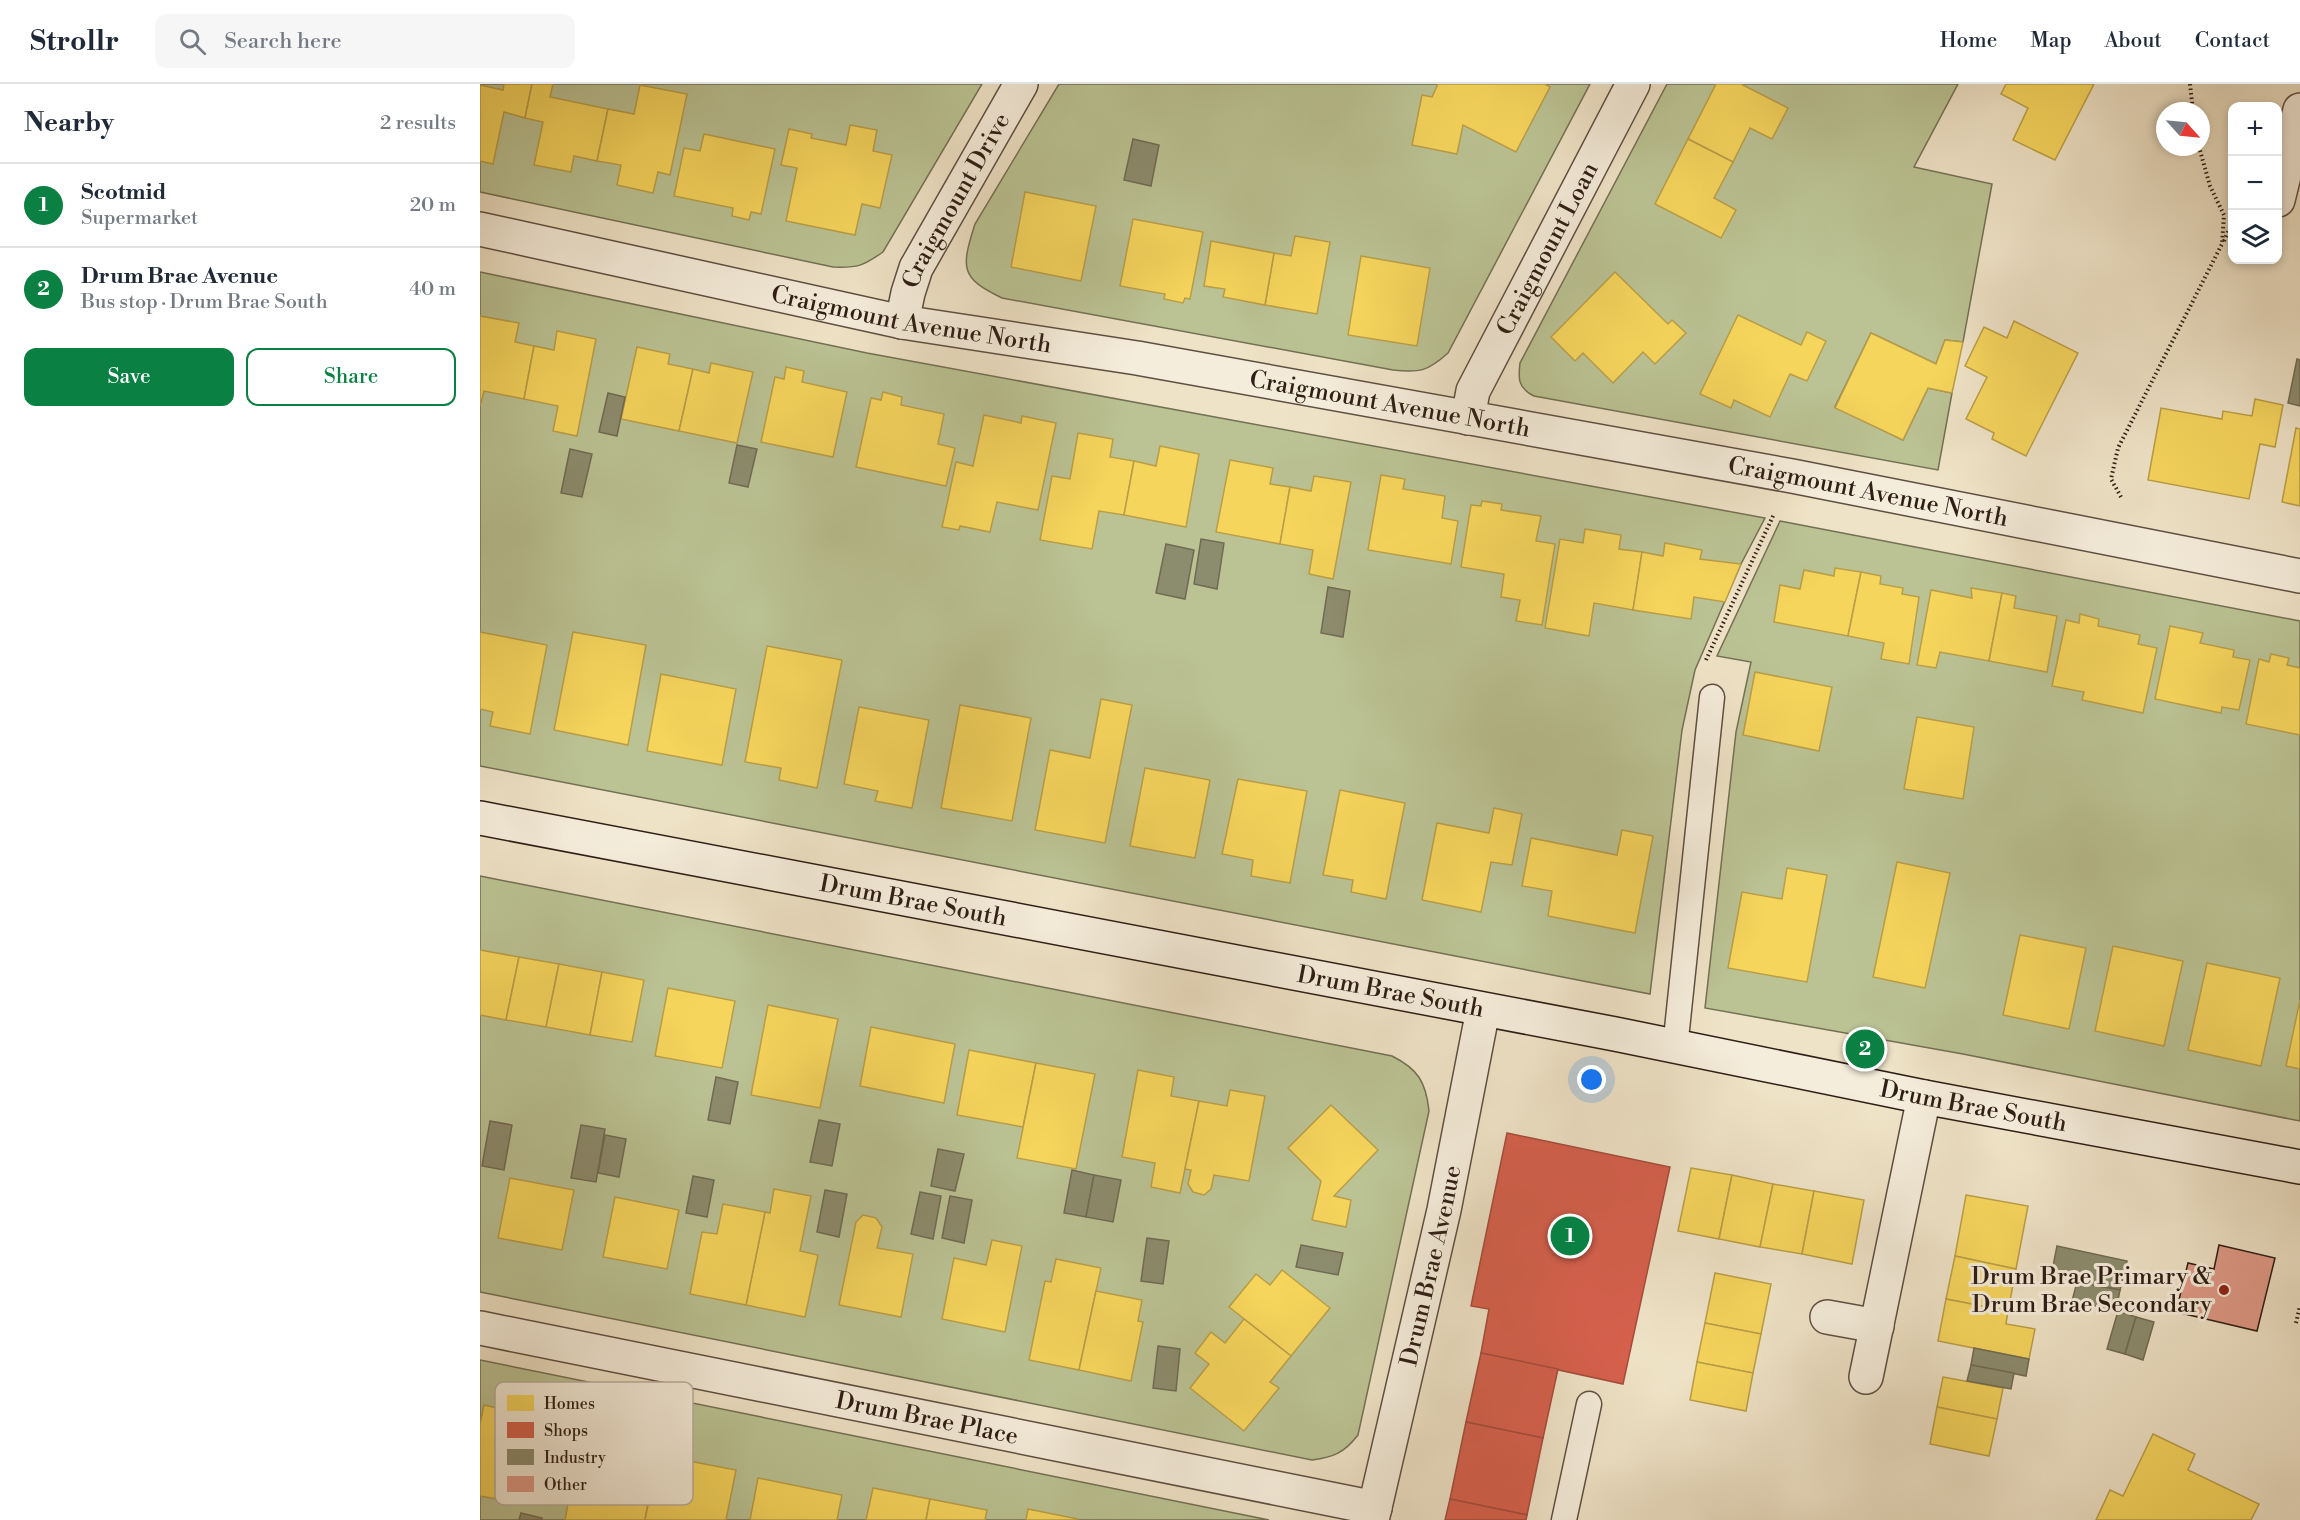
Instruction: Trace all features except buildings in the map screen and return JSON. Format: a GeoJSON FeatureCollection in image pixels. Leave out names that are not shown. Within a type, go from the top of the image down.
{"type":"FeatureCollection","features":[{"type":"Feature","properties":{"kind":"street","name":"Craigmount Drive"},"geometry":{"type":"LineString","coordinates":[[902,322],[916,268],[1022,84]]}},
{"type":"Feature","properties":{"kind":"street","name":"Craigmount Loan"},"geometry":{"type":"LineString","coordinates":[[1468,418],[1473,391],[1633,84]]}},
{"type":"Feature","properties":{"kind":"street"},"geometry":{"type":"LineString","coordinates":[[2282,180],[2300,110]]}},
{"type":"Feature","properties":{"kind":"street","name":"Craigmount Avenue North"},"geometry":{"type":"LineString","coordinates":[[480,230],[902,322],[1137,358],[1792,476],[2300,576]]}},
{"type":"Feature","properties":{"kind":"street","name":"Drum Brae South"},"geometry":{"type":"LineString","coordinates":[[480,818],[1924,1097],[2300,1167]]}},
{"type":"Feature","properties":{"kind":"street","name":"Drum Brae Avenue"},"geometry":{"type":"LineString","coordinates":[[1374,1514],[1444,1210],[1483,1010]]}},
{"type":"Feature","properties":{"kind":"street"},"geometry":{"type":"LineString","coordinates":[[1866,1377],[1924,1097]]}},
{"type":"Feature","properties":{"kind":"street"},"geometry":{"type":"LineString","coordinates":[[1827,1317],[1877,1326]]}},
{"type":"Feature","properties":{"kind":"street","name":"Drum Brae Place"},"geometry":{"type":"LineString","coordinates":[[480,1328],[1374,1514]]}},
{"type":"Feature","properties":{"kind":"lane"},"geometry":{"type":"LineString","coordinates":[[1675,1048],[1712,697]]}},
{"type":"Feature","properties":{"kind":"lane"},"geometry":{"type":"LineString","coordinates":[[1564,1520],[1589,1404]]}},
{"type":"Feature","properties":{"kind":"path"},"geometry":{"type":"LineString","coordinates":[[2190,84],[2192,102]]}},
{"type":"Feature","properties":{"kind":"path"},"geometry":{"type":"LineString","coordinates":[[2202,156],[2210,186],[2224,215],[2222,244]]}},
{"type":"Feature","properties":{"kind":"path"},"geometry":{"type":"LineString","coordinates":[[2122,542],[2130,512],[2111,479],[2118,448],[2228,231]]}},
{"type":"Feature","properties":{"kind":"path"},"geometry":{"type":"LineString","coordinates":[[1712,697],[1699,675],[1792,476]]}},
{"type":"Feature","properties":{"kind":"path"},"geometry":{"type":"LineString","coordinates":[[2296,1323],[2300,1306]]}},
{"type":"Feature","properties":{"kind":"green space"},"geometry":{"type":"Polygon","coordinates":[[[480,84],[982,84],[883,252],[860,265],[833,267],[480,192],[480,84]]]}},
{"type":"Feature","properties":{"kind":"green space"},"geometry":{"type":"Polygon","coordinates":[[[1059,84],[1590,84],[1448,353],[1429,367],[1410,371],[1393,370],[1002,298],[978,284],[971,277],[966,261],[975,224],[1059,84]]]}},
{"type":"Feature","properties":{"kind":"green space"},"geometry":{"type":"Polygon","coordinates":[[[1667,84],[1958,84],[1914,167],[1992,184],[1963,342],[1945,340],[1936,364],[1871,333],[1835,407],[1903,440],[1928,388],[1952,393],[1938,470],[1534,396],[1522,386],[1519,378],[1520,363],[1667,84]]]}},
{"type":"Feature","properties":{"kind":"green space"},"geometry":{"type":"Polygon","coordinates":[[[480,272],[867,353],[1765,518],[1741,564],[1695,670],[1682,730],[1650,994],[480,766],[480,272]]]}},
{"type":"Feature","properties":{"kind":"green space"},"geometry":{"type":"Polygon","coordinates":[[[1780,521],[2300,621],[2300,1121],[1963,1054],[1705,1008],[1736,732],[1751,662],[1717,656],[1780,521]]]}},
{"type":"Feature","properties":{"kind":"green space"},"geometry":{"type":"Polygon","coordinates":[[[480,876],[1392,1056],[1401,1061],[1414,1071],[1423,1084],[1429,1111],[1358,1435],[1338,1453],[1312,1460],[480,1292],[480,876]]]}},
{"type":"Feature","properties":{"kind":"green space"},"geometry":{"type":"Polygon","coordinates":[[[480,1360],[588,1382],[495,1382],[495,1505],[693,1505],[693,1403],[1269,1520],[480,1520],[480,1360]]]}},
{"type":"Feature","properties":{"kind":"place","name":"Drum Brae Avenue"},"geometry":{"type":"Point","coordinates":[1865,1049]}},
{"type":"Feature","properties":{"kind":"place","name":"Scotmid"},"geometry":{"type":"Point","coordinates":[1570,1236]}},
{"type":"Feature","properties":{"kind":"place","name":"Drum Brae Primary & Drum Brae Secondary"},"geometry":{"type":"Point","coordinates":[2224,1290]}}]}
